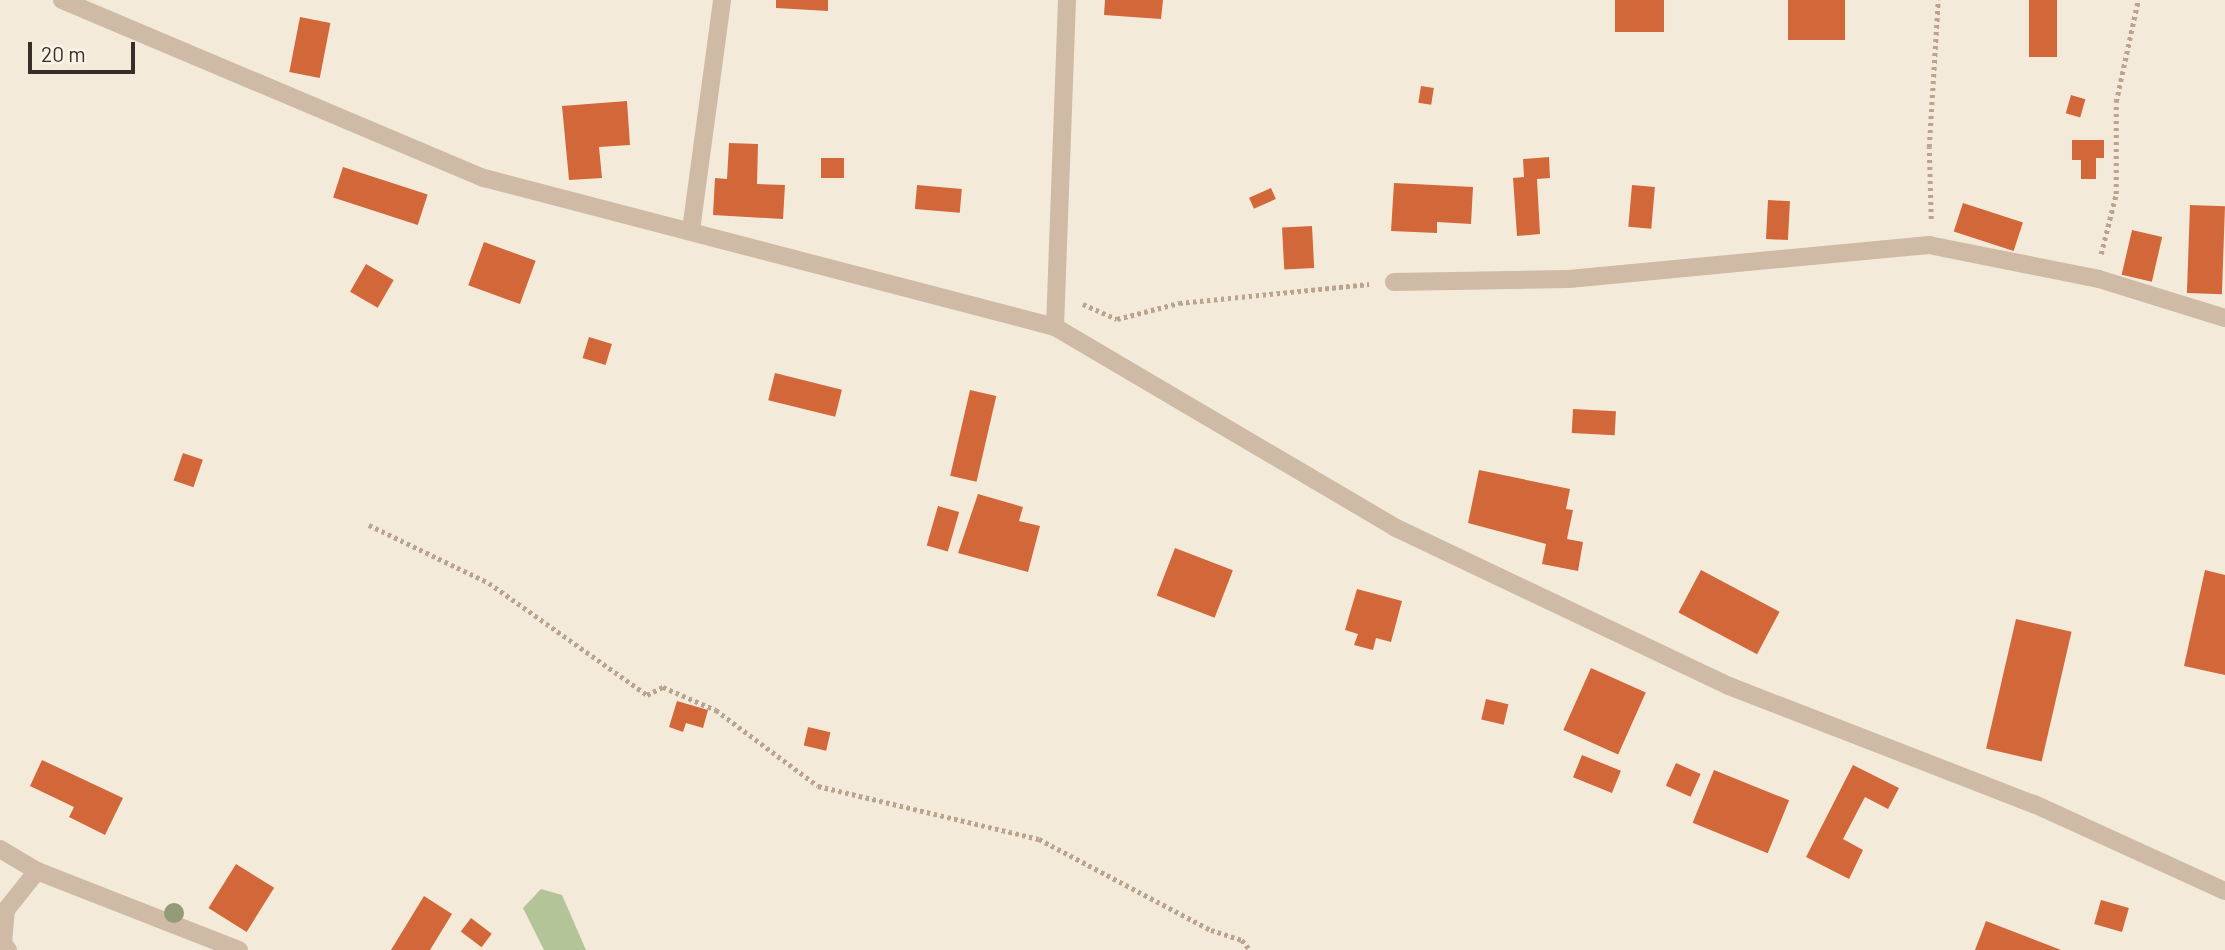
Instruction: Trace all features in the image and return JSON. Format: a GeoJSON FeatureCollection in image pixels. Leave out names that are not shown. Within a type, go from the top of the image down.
{"type":"FeatureCollection","features":[{"type":"Feature","properties":{"kind":"street"},"geometry":{"type":"LineString","coordinates":[[62,0],[484,178],[1055,327],[1394,527],[1729,686],[2034,804],[2225,891]]}},
{"type":"Feature","properties":{"kind":"street"},"geometry":{"type":"LineString","coordinates":[[691,230],[722,0]]}},
{"type":"Feature","properties":{"kind":"street"},"geometry":{"type":"LineString","coordinates":[[1055,327],[1059,294],[1061,71],[1068,0]]}},
{"type":"Feature","properties":{"kind":"street"},"geometry":{"type":"LineString","coordinates":[[1394,282],[1569,279],[1929,245],[1966,248],[2099,279],[2225,318]]}},
{"type":"Feature","properties":{"kind":"street"},"geometry":{"type":"LineString","coordinates":[[0,849],[37,871],[239,950]]}},
{"type":"Feature","properties":{"kind":"street"},"geometry":{"type":"LineString","coordinates":[[8,950],[3,943],[6,910],[37,871]]}},
{"type":"Feature","properties":{"kind":"path"},"geometry":{"type":"LineString","coordinates":[[1929,245],[1938,0]]}},
{"type":"Feature","properties":{"kind":"path"},"geometry":{"type":"LineString","coordinates":[[2099,279],[2116,194],[2116,102],[2138,0]]}},
{"type":"Feature","properties":{"kind":"path"},"geometry":{"type":"LineString","coordinates":[[1059,294],[1117,319],[1179,303],[1394,282]]}},
{"type":"Feature","properties":{"kind":"path"},"geometry":{"type":"LineString","coordinates":[[369,524],[489,583],[647,695],[663,687],[716,710],[818,786],[1039,839],[1211,930],[1242,940],[1250,950]]}},
{"type":"Feature","properties":{"kind":"green space"},"geometry":{"type":"Polygon","coordinates":[[[541,889],[562,895],[586,950],[544,950],[523,908],[541,889]]]}},
{"type":"Feature","properties":{"kind":"building"},"geometry":{"type":"Polygon","coordinates":[[[776,0],[828,0],[828,11],[776,8],[776,0]]]}},
{"type":"Feature","properties":{"kind":"building"},"geometry":{"type":"Polygon","coordinates":[[[1105,0],[1163,0],[1161,19],[1104,15],[1105,0]]]}},
{"type":"Feature","properties":{"kind":"building"},"geometry":{"type":"Polygon","coordinates":[[[1615,0],[1664,0],[1664,32],[1615,32],[1615,0]]]}},
{"type":"Feature","properties":{"kind":"building"},"geometry":{"type":"Polygon","coordinates":[[[1788,0],[1845,0],[1845,40],[1788,40],[1788,0]]]}},
{"type":"Feature","properties":{"kind":"building"},"geometry":{"type":"Polygon","coordinates":[[[2029,0],[2057,0],[2057,57],[2029,57],[2029,0]]]}},
{"type":"Feature","properties":{"kind":"building"},"geometry":{"type":"Polygon","coordinates":[[[300,17],[330,23],[320,78],[289,72],[300,17]]]}},
{"type":"Feature","properties":{"kind":"building"},"geometry":{"type":"Polygon","coordinates":[[[1421,86],[1434,88],[1431,105],[1418,103],[1421,86]]]}},
{"type":"Feature","properties":{"kind":"building"},"geometry":{"type":"Polygon","coordinates":[[[2071,95],[2085,99],[2080,117],[2066,113],[2071,95]]]}},
{"type":"Feature","properties":{"kind":"building"},"geometry":{"type":"Polygon","coordinates":[[[627,101],[630,145],[599,147],[602,178],[569,180],[562,106],[627,101]]]}},
{"type":"Feature","properties":{"kind":"building"},"geometry":{"type":"Polygon","coordinates":[[[2072,140],[2104,140],[2104,158],[2096,158],[2096,179],[2081,179],[2081,160],[2072,160],[2072,140]]]}},
{"type":"Feature","properties":{"kind":"building"},"geometry":{"type":"Polygon","coordinates":[[[729,143],[758,144],[757,184],[785,185],[783,219],[713,215],[715,178],[727,179],[729,143]]]}},
{"type":"Feature","properties":{"kind":"building"},"geometry":{"type":"Polygon","coordinates":[[[1549,157],[1550,178],[1537,179],[1540,234],[1517,236],[1513,178],[1524,177],[1523,159],[1549,157]]]}},
{"type":"Feature","properties":{"kind":"building"},"geometry":{"type":"Polygon","coordinates":[[[821,158],[844,158],[844,178],[821,178],[821,158]]]}},
{"type":"Feature","properties":{"kind":"building"},"geometry":{"type":"Polygon","coordinates":[[[343,167],[428,195],[418,225],[333,197],[343,167]]]}},
{"type":"Feature","properties":{"kind":"building"},"geometry":{"type":"Polygon","coordinates":[[[1394,183],[1473,187],[1471,224],[1437,222],[1437,233],[1391,231],[1394,183]]]}},
{"type":"Feature","properties":{"kind":"building"},"geometry":{"type":"Polygon","coordinates":[[[917,185],[962,189],[960,213],[915,209],[917,185]]]}},
{"type":"Feature","properties":{"kind":"building"},"geometry":{"type":"Polygon","coordinates":[[[1632,185],[1655,187],[1651,229],[1628,227],[1632,185]]]}},
{"type":"Feature","properties":{"kind":"building"},"geometry":{"type":"Polygon","coordinates":[[[1271,188],[1276,199],[1254,209],[1249,198],[1271,188]]]}},
{"type":"Feature","properties":{"kind":"building"},"geometry":{"type":"Polygon","coordinates":[[[1768,200],[1790,201],[1788,240],[1766,239],[1768,200]]]}},
{"type":"Feature","properties":{"kind":"building"},"geometry":{"type":"Polygon","coordinates":[[[1963,203],[2023,222],[2014,251],[1954,232],[1963,203]]]}},
{"type":"Feature","properties":{"kind":"building"},"geometry":{"type":"Polygon","coordinates":[[[2190,205],[2225,206],[2222,294],[2187,293],[2190,205]]]}},
{"type":"Feature","properties":{"kind":"building"},"geometry":{"type":"Polygon","coordinates":[[[1312,226],[1314,268],[1284,270],[1282,228],[1312,226]]]}},
{"type":"Feature","properties":{"kind":"building"},"geometry":{"type":"Polygon","coordinates":[[[2132,230],[2162,237],[2152,282],[2122,275],[2132,230]]]}},
{"type":"Feature","properties":{"kind":"building"},"geometry":{"type":"Polygon","coordinates":[[[484,242],[536,261],[520,304],[468,285],[484,242]]]}},
{"type":"Feature","properties":{"kind":"building"},"geometry":{"type":"Polygon","coordinates":[[[366,264],[394,280],[378,308],[350,292],[366,264]]]}},
{"type":"Feature","properties":{"kind":"building"},"geometry":{"type":"Polygon","coordinates":[[[589,337],[612,344],[606,365],[583,358],[589,337]]]}},
{"type":"Feature","properties":{"kind":"building"},"geometry":{"type":"Polygon","coordinates":[[[775,373],[842,390],[835,417],[768,400],[775,373]]]}},
{"type":"Feature","properties":{"kind":"building"},"geometry":{"type":"Polygon","coordinates":[[[970,390],[996,396],[977,482],[950,476],[970,390]]]}},
{"type":"Feature","properties":{"kind":"building"},"geometry":{"type":"Polygon","coordinates":[[[1573,409],[1616,411],[1615,435],[1572,433],[1573,409]]]}},
{"type":"Feature","properties":{"kind":"building"},"geometry":{"type":"Polygon","coordinates":[[[183,453],[203,460],[193,487],[174,480],[183,453]]]}},
{"type":"Feature","properties":{"kind":"building"},"geometry":{"type":"Polygon","coordinates":[[[1479,470],[1570,489],[1566,509],[1573,510],[1567,539],[1583,542],[1578,571],[1542,564],[1546,544],[1468,523],[1479,470]]]}},
{"type":"Feature","properties":{"kind":"building"},"geometry":{"type":"Polygon","coordinates":[[[978,494],[1023,507],[1019,521],[1040,526],[1028,572],[958,553],[978,494]]]}},
{"type":"Feature","properties":{"kind":"building"},"geometry":{"type":"Polygon","coordinates":[[[938,506],[959,512],[948,551],[927,545],[938,506]]]}},
{"type":"Feature","properties":{"kind":"building"},"geometry":{"type":"Polygon","coordinates":[[[1175,548],[1233,570],[1215,618],[1157,596],[1175,548]]]}},
{"type":"Feature","properties":{"kind":"building"},"geometry":{"type":"Polygon","coordinates":[[[1701,570],[1780,612],[1757,654],[1678,612],[1701,570]]]}},
{"type":"Feature","properties":{"kind":"building"},"geometry":{"type":"Polygon","coordinates":[[[2205,570],[2225,575],[2225,675],[2184,666],[2205,570]]]}},
{"type":"Feature","properties":{"kind":"building"},"geometry":{"type":"Polygon","coordinates":[[[1357,589],[1402,601],[1391,642],[1376,638],[1373,650],[1354,645],[1358,634],[1345,630],[1357,589]]]}},
{"type":"Feature","properties":{"kind":"building"},"geometry":{"type":"Polygon","coordinates":[[[2016,619],[2072,632],[2042,761],[1986,749],[2016,619]]]}},
{"type":"Feature","properties":{"kind":"building"},"geometry":{"type":"Polygon","coordinates":[[[1591,668],[1646,692],[1618,755],[1563,730],[1591,668]]]}},
{"type":"Feature","properties":{"kind":"building"},"geometry":{"type":"Polygon","coordinates":[[[1486,699],[1508,704],[1504,725],[1481,719],[1486,699]]]}},
{"type":"Feature","properties":{"kind":"building"},"geometry":{"type":"Polygon","coordinates":[[[677,701],[708,710],[703,728],[686,723],[683,732],[669,727],[677,701]]]}},
{"type":"Feature","properties":{"kind":"building"},"geometry":{"type":"Polygon","coordinates":[[[808,727],[830,732],[826,751],[804,746],[808,727]]]}},
{"type":"Feature","properties":{"kind":"building"},"geometry":{"type":"Polygon","coordinates":[[[1582,755],[1621,771],[1612,793],[1573,777],[1582,755]]]}},
{"type":"Feature","properties":{"kind":"building"},"geometry":{"type":"Polygon","coordinates":[[[42,760],[123,798],[105,835],[69,817],[74,807],[30,786],[42,760]]]}},
{"type":"Feature","properties":{"kind":"building"},"geometry":{"type":"Polygon","coordinates":[[[1676,763],[1701,774],[1690,797],[1666,786],[1676,763]]]}},
{"type":"Feature","properties":{"kind":"building"},"geometry":{"type":"Polygon","coordinates":[[[1853,765],[1899,788],[1888,809],[1865,797],[1843,839],[1863,850],[1849,879],[1806,857],[1853,765]]]}},
{"type":"Feature","properties":{"kind":"building"},"geometry":{"type":"Polygon","coordinates":[[[1714,770],[1789,800],[1768,853],[1693,823],[1714,770]]]}},
{"type":"Feature","properties":{"kind":"building"},"geometry":{"type":"Polygon","coordinates":[[[236,864],[274,888],[247,932],[208,908],[236,864]]]}},
{"type":"Feature","properties":{"kind":"building"},"geometry":{"type":"Polygon","coordinates":[[[424,896],[452,914],[430,950],[391,950],[424,896]]]}},
{"type":"Feature","properties":{"kind":"building"},"geometry":{"type":"Polygon","coordinates":[[[2101,900],[2129,908],[2122,932],[2094,924],[2101,900]]]}},
{"type":"Feature","properties":{"kind":"building"},"geometry":{"type":"Polygon","coordinates":[[[471,918],[492,934],[482,947],[461,932],[471,918]]]}},
{"type":"Feature","properties":{"kind":"building"},"geometry":{"type":"Polygon","coordinates":[[[1986,921],[2061,950],[1975,950],[1986,921]]]}}]}
